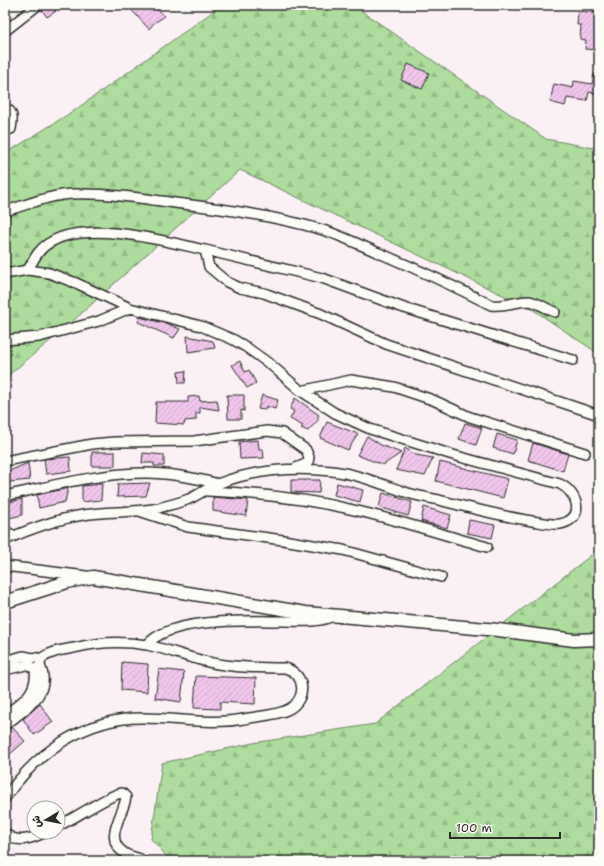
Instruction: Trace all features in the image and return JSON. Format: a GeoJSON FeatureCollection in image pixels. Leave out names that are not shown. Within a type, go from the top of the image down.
{"type":"FeatureCollection","features":[{"type":"Feature","properties":{"kind":"main road"},"geometry":{"type":"LineString","coordinates":[[5,602],[67,582],[93,577],[306,613],[498,630],[574,640],[599,639]]}},
{"type":"Feature","properties":{"kind":"street"},"geometry":{"type":"LineString","coordinates":[[5,31],[36,5]]}},
{"type":"Feature","properties":{"kind":"street"},"geometry":{"type":"LineString","coordinates":[[5,108],[10,111],[12,115],[11,129]]}},
{"type":"Feature","properties":{"kind":"street"},"geometry":{"type":"LineString","coordinates":[[5,211],[44,199],[72,194],[137,198],[224,208],[276,218],[351,240],[402,262],[491,305],[502,306],[531,301],[555,312]]}},
{"type":"Feature","properties":{"kind":"street"},"geometry":{"type":"LineString","coordinates":[[28,270],[40,250],[51,242],[63,237],[93,232],[159,240],[322,278],[401,307],[573,360]]}},
{"type":"Feature","properties":{"kind":"street"},"geometry":{"type":"LineString","coordinates":[[206,250],[209,267],[227,282],[240,288],[264,293],[314,312],[386,344],[596,414]]}},
{"type":"Feature","properties":{"kind":"street"},"geometry":{"type":"LineString","coordinates":[[5,274],[28,270],[39,271],[63,278],[130,308],[201,326],[234,340],[271,365],[301,391],[336,413],[370,429],[453,455],[560,484],[567,488],[573,495],[577,505],[576,514],[570,520],[559,524],[534,521],[473,510],[410,493],[351,474],[332,471],[292,470],[240,477],[219,484],[189,499],[141,511],[82,515],[45,525],[9,538],[5,530]]}},
{"type":"Feature","properties":{"kind":"street"},"geometry":{"type":"LineString","coordinates":[[5,340],[39,337],[99,321],[130,308]]}},
{"type":"Feature","properties":{"kind":"street"},"geometry":{"type":"LineString","coordinates":[[301,391],[351,380],[394,388],[433,400],[470,417],[585,453]]}},
{"type":"Feature","properties":{"kind":"street"},"geometry":{"type":"LineString","coordinates":[[5,461],[92,444],[114,442],[194,441],[267,431],[282,433],[306,450],[309,457],[308,463],[292,470]]}},
{"type":"Feature","properties":{"kind":"street"},"geometry":{"type":"LineString","coordinates":[[5,496],[46,486],[120,474],[168,474],[219,484]]}},
{"type":"Feature","properties":{"kind":"street"},"geometry":{"type":"LineString","coordinates":[[206,491],[235,492],[316,502],[358,511],[487,547]]}},
{"type":"Feature","properties":{"kind":"street"},"geometry":{"type":"LineString","coordinates":[[141,511],[188,527],[343,550],[441,577]]}},
{"type":"Feature","properties":{"kind":"street"},"geometry":{"type":"LineString","coordinates":[[5,566],[93,577]]}},
{"type":"Feature","properties":{"kind":"street"},"geometry":{"type":"LineString","coordinates":[[147,646],[152,639],[163,632],[185,626],[244,621],[318,621],[334,616]]}},
{"type":"Feature","properties":{"kind":"street"},"geometry":{"type":"LineString","coordinates":[[5,670],[36,663],[52,652],[101,643],[122,643],[147,646],[184,657],[219,664],[290,669],[300,678],[302,687],[300,697],[294,705],[288,709],[227,722],[188,722],[142,718],[117,720],[98,725],[66,740],[48,752],[28,769],[5,798]]}},
{"type":"Feature","properties":{"kind":"street"},"geometry":{"type":"LineString","coordinates":[[5,661],[23,656],[36,663],[44,680],[43,690],[28,707],[5,725]]}},
{"type":"Feature","properties":{"kind":"street"},"geometry":{"type":"LineString","coordinates":[[5,715],[33,690],[36,680],[36,663]]}},
{"type":"Feature","properties":{"kind":"street"},"geometry":{"type":"LineString","coordinates":[[66,822],[82,814],[110,796],[122,792],[126,797],[125,804],[115,828],[115,841],[118,848],[124,853],[142,861]]}},
{"type":"Feature","properties":{"kind":"street"},"geometry":{"type":"LineString","coordinates":[[5,833],[10,838],[17,840],[26,840]]}},
{"type":"Feature","properties":{"kind":"green space"},"geometry":{"type":"Polygon","coordinates":[[[222,5],[353,5],[546,139],[599,149],[599,354],[532,309],[240,170],[62,331],[5,378],[5,154],[75,110],[222,5]]]}},
{"type":"Feature","properties":{"kind":"green space"},"geometry":{"type":"Polygon","coordinates":[[[599,549],[599,861],[171,861],[151,839],[162,763],[253,743],[375,724],[599,549]]]}},
{"type":"Feature","properties":{"kind":"building"},"geometry":{"type":"Polygon","coordinates":[[[46,5],[59,5],[54,10],[56,11],[47,17],[42,10],[46,5]]]}},
{"type":"Feature","properties":{"kind":"building"},"geometry":{"type":"Polygon","coordinates":[[[127,5],[140,5],[144,8],[146,5],[152,5],[165,16],[154,23],[149,29],[127,5]]]}},
{"type":"Feature","properties":{"kind":"building"},"geometry":{"type":"Polygon","coordinates":[[[578,11],[599,13],[599,41],[597,41],[596,50],[585,49],[586,40],[580,39],[581,25],[577,25],[578,11]]]}},
{"type":"Feature","properties":{"kind":"building"},"geometry":{"type":"Polygon","coordinates":[[[408,64],[429,73],[422,89],[401,80],[408,64]]]}},
{"type":"Feature","properties":{"kind":"building"},"geometry":{"type":"Polygon","coordinates":[[[594,74],[599,75],[599,94],[589,92],[587,101],[567,98],[565,106],[550,102],[554,84],[573,88],[574,81],[592,84],[594,74]]]}},
{"type":"Feature","properties":{"kind":"building"},"geometry":{"type":"Polygon","coordinates":[[[139,317],[168,324],[180,329],[174,338],[138,322],[139,317]]]}},
{"type":"Feature","properties":{"kind":"building"},"geometry":{"type":"Polygon","coordinates":[[[187,336],[213,341],[215,348],[188,352],[187,336]]]}},
{"type":"Feature","properties":{"kind":"building"},"geometry":{"type":"Polygon","coordinates":[[[240,361],[245,372],[249,370],[256,383],[247,388],[232,365],[240,361]]]}},
{"type":"Feature","properties":{"kind":"building"},"geometry":{"type":"Polygon","coordinates":[[[186,371],[185,383],[179,383],[178,372],[186,371]]]}},
{"type":"Feature","properties":{"kind":"building"},"geometry":{"type":"Polygon","coordinates":[[[227,395],[244,395],[244,411],[241,410],[241,419],[228,419],[227,395]]]}},
{"type":"Feature","properties":{"kind":"building"},"geometry":{"type":"Polygon","coordinates":[[[262,395],[278,400],[275,409],[266,406],[265,410],[258,409],[262,395]]]}},
{"type":"Feature","properties":{"kind":"building"},"geometry":{"type":"Polygon","coordinates":[[[199,396],[200,401],[217,400],[219,410],[200,407],[200,413],[196,413],[196,420],[185,421],[184,425],[155,423],[156,402],[188,402],[188,397],[199,396]]]}},
{"type":"Feature","properties":{"kind":"building"},"geometry":{"type":"Polygon","coordinates":[[[295,398],[319,415],[317,418],[319,419],[308,431],[301,428],[303,426],[290,419],[294,411],[290,409],[295,398]]]}},
{"type":"Feature","properties":{"kind":"building"},"geometry":{"type":"Polygon","coordinates":[[[327,422],[358,434],[348,450],[320,438],[327,422]]]}},
{"type":"Feature","properties":{"kind":"building"},"geometry":{"type":"Polygon","coordinates":[[[465,423],[482,428],[476,445],[459,439],[465,423]]]}},
{"type":"Feature","properties":{"kind":"building"},"geometry":{"type":"Polygon","coordinates":[[[497,434],[517,440],[513,454],[493,448],[497,434]]]}},
{"type":"Feature","properties":{"kind":"building"},"geometry":{"type":"Polygon","coordinates":[[[367,436],[381,445],[401,453],[383,465],[357,455],[367,436]]]}},
{"type":"Feature","properties":{"kind":"building"},"geometry":{"type":"Polygon","coordinates":[[[258,440],[259,449],[263,449],[264,458],[240,459],[239,442],[258,440]]]}},
{"type":"Feature","properties":{"kind":"building"},"geometry":{"type":"Polygon","coordinates":[[[533,443],[568,454],[563,471],[528,460],[533,443]]]}},
{"type":"Feature","properties":{"kind":"building"},"geometry":{"type":"Polygon","coordinates":[[[405,448],[416,455],[433,458],[425,476],[396,470],[405,448]]]}},
{"type":"Feature","properties":{"kind":"building"},"geometry":{"type":"Polygon","coordinates":[[[92,452],[115,452],[115,466],[92,466],[92,452]]]}},
{"type":"Feature","properties":{"kind":"building"},"geometry":{"type":"Polygon","coordinates":[[[143,453],[164,455],[164,466],[154,466],[154,463],[142,463],[143,453]]]}},
{"type":"Feature","properties":{"kind":"building"},"geometry":{"type":"Polygon","coordinates":[[[70,457],[71,471],[46,474],[44,459],[70,457]]]}},
{"type":"Feature","properties":{"kind":"building"},"geometry":{"type":"Polygon","coordinates":[[[440,462],[508,479],[503,498],[436,481],[440,462]]]}},
{"type":"Feature","properties":{"kind":"building"},"geometry":{"type":"Polygon","coordinates":[[[28,463],[30,480],[9,482],[7,472],[28,463]]]}},
{"type":"Feature","properties":{"kind":"building"},"geometry":{"type":"Polygon","coordinates":[[[291,480],[320,480],[319,493],[291,492],[291,480]]]}},
{"type":"Feature","properties":{"kind":"building"},"geometry":{"type":"Polygon","coordinates":[[[150,483],[146,496],[117,497],[118,484],[150,483]]]}},
{"type":"Feature","properties":{"kind":"building"},"geometry":{"type":"Polygon","coordinates":[[[337,483],[363,490],[360,502],[334,495],[337,483]]]}},
{"type":"Feature","properties":{"kind":"building"},"geometry":{"type":"Polygon","coordinates":[[[102,484],[101,500],[82,502],[82,486],[102,484]]]}},
{"type":"Feature","properties":{"kind":"building"},"geometry":{"type":"Polygon","coordinates":[[[68,488],[65,502],[39,508],[37,495],[68,488]]]}},
{"type":"Feature","properties":{"kind":"building"},"geometry":{"type":"Polygon","coordinates":[[[383,493],[412,502],[408,516],[379,507],[383,493]]]}},
{"type":"Feature","properties":{"kind":"building"},"geometry":{"type":"Polygon","coordinates":[[[213,497],[248,500],[246,516],[213,511],[213,497]]]}},
{"type":"Feature","properties":{"kind":"building"},"geometry":{"type":"Polygon","coordinates":[[[22,499],[22,515],[5,519],[5,503],[22,499]]]}},
{"type":"Feature","properties":{"kind":"building"},"geometry":{"type":"Polygon","coordinates":[[[424,507],[451,515],[447,528],[421,521],[424,507]]]}},
{"type":"Feature","properties":{"kind":"building"},"geometry":{"type":"Polygon","coordinates":[[[469,520],[495,525],[492,538],[467,533],[469,520]]]}},
{"type":"Feature","properties":{"kind":"building"},"geometry":{"type":"Polygon","coordinates":[[[122,662],[148,664],[147,692],[121,690],[122,662]]]}},
{"type":"Feature","properties":{"kind":"building"},"geometry":{"type":"Polygon","coordinates":[[[159,669],[184,672],[181,702],[155,698],[159,669]]]}},
{"type":"Feature","properties":{"kind":"building"},"geometry":{"type":"Polygon","coordinates":[[[196,676],[256,678],[255,704],[220,702],[220,709],[194,708],[196,676]]]}},
{"type":"Feature","properties":{"kind":"building"},"geometry":{"type":"Polygon","coordinates":[[[40,704],[53,722],[34,735],[23,719],[40,704]]]}},
{"type":"Feature","properties":{"kind":"building"},"geometry":{"type":"Polygon","coordinates":[[[12,727],[25,741],[8,756],[5,752],[5,731],[12,727]]]}}]}
